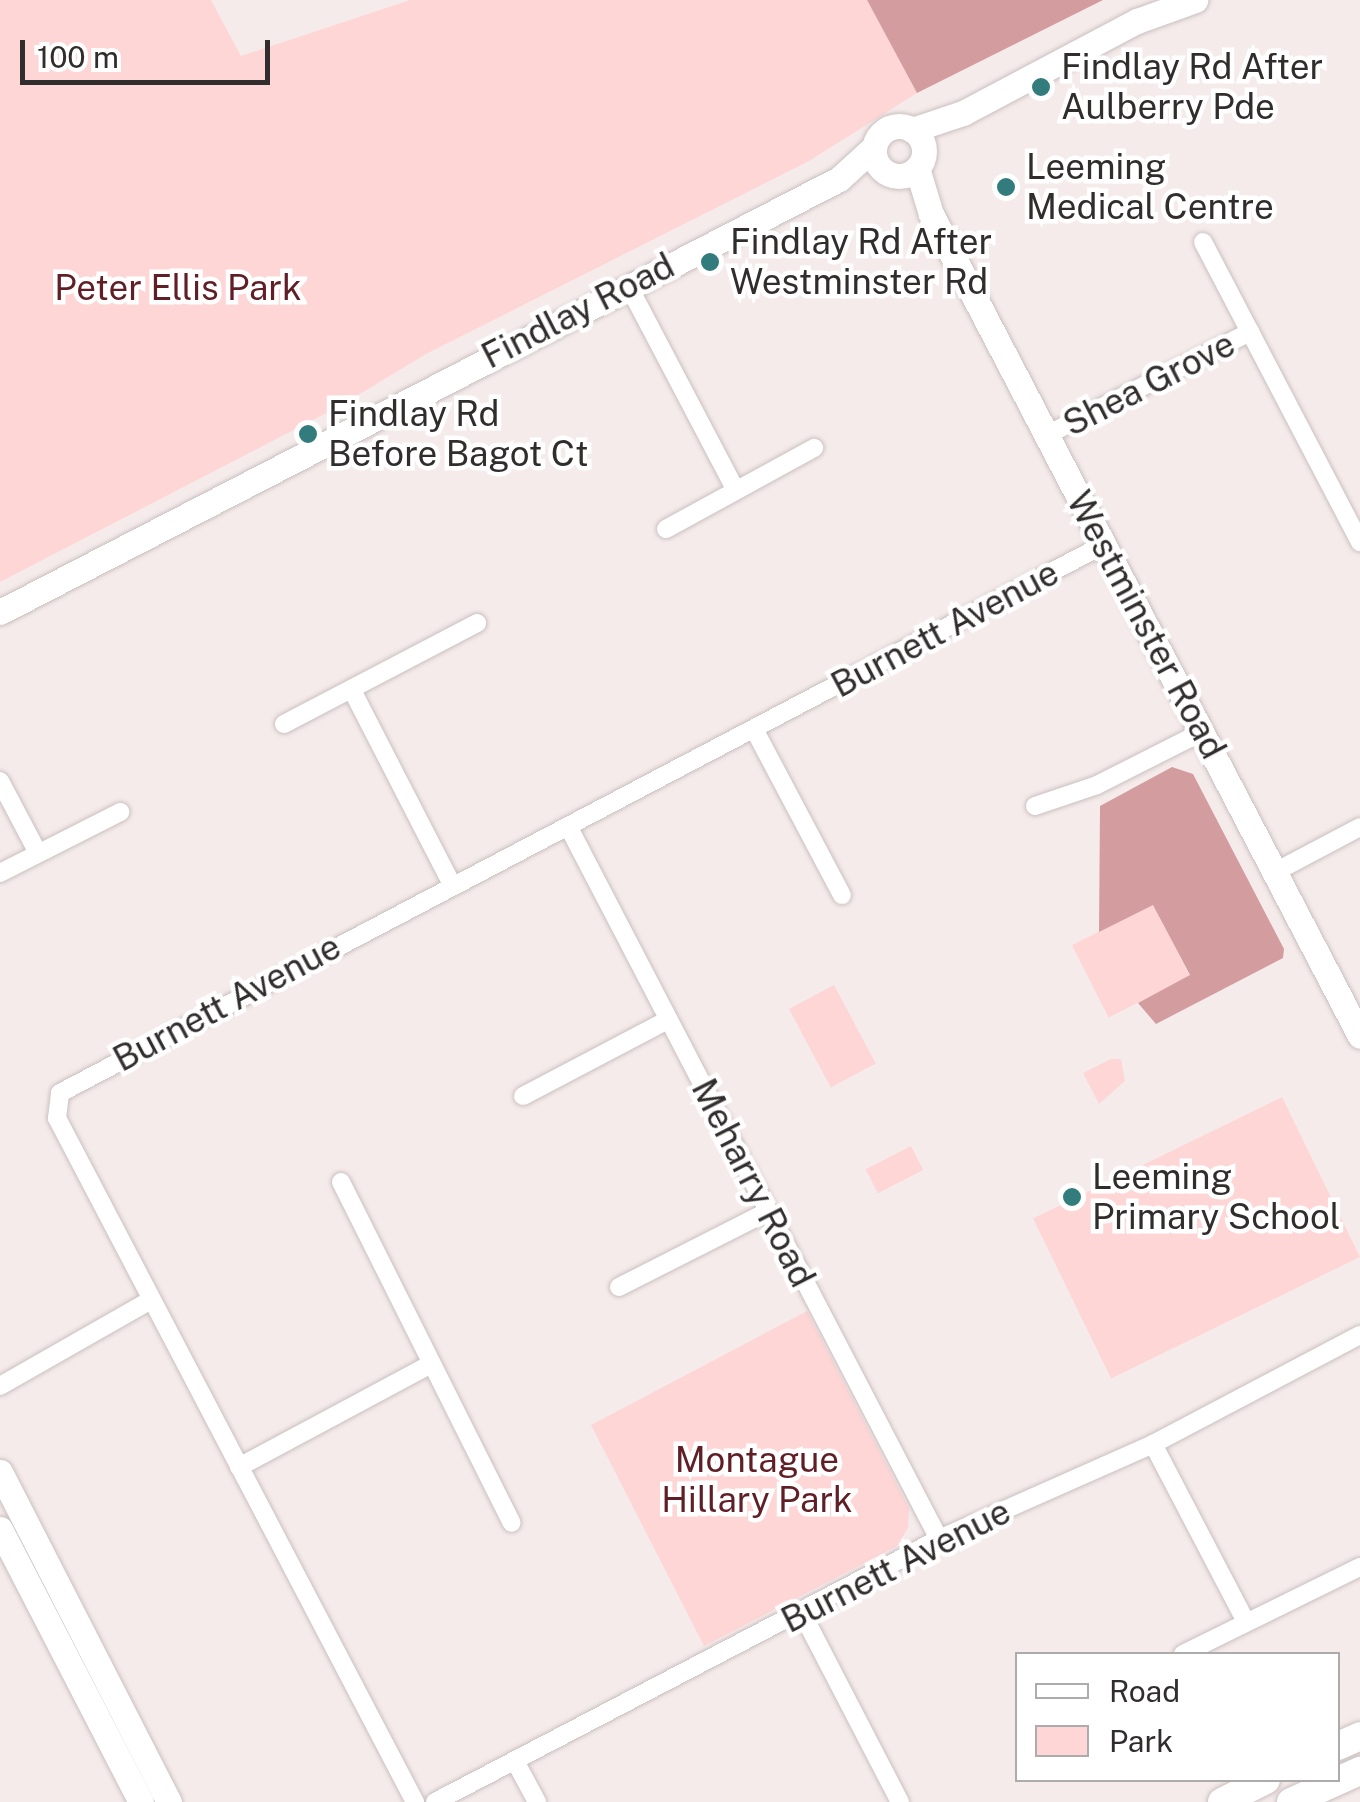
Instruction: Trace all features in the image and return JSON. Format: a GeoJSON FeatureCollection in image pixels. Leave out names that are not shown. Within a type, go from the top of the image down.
{"type":"FeatureCollection","features":[{"type":"Feature","properties":{"kind":"main road"},"geometry":{"type":"LineString","coordinates":[[1136,21],[1156,0]]}},
{"type":"Feature","properties":{"kind":"main road"},"geometry":{"type":"LineString","coordinates":[[906,168],[912,130],[963,113],[1136,21],[1195,0]]}},
{"type":"Feature","properties":{"kind":"main road"},"geometry":{"type":"LineString","coordinates":[[906,168],[963,113]]}},
{"type":"Feature","properties":{"kind":"main road","name":"Findlay Road"},"geometry":{"type":"LineString","coordinates":[[0,612],[838,179],[889,128],[912,130]]}},
{"type":"Feature","properties":{"kind":"main road"},"geometry":{"type":"LineString","coordinates":[[874,147],[906,168]]}},
{"type":"Feature","properties":{"kind":"main road","name":"Findlay Road"},"geometry":{"type":"LineString","coordinates":[[838,179],[906,168]]}},
{"type":"Feature","properties":{"kind":"main road","name":"Westminster Road"},"geometry":{"type":"LineString","coordinates":[[906,168],[1360,1036]]}},
{"type":"Feature","properties":{"kind":"main road"},"geometry":{"type":"LineString","coordinates":[[0,1472],[159,1800]]}},
{"type":"Feature","properties":{"kind":"main road"},"geometry":{"type":"LineString","coordinates":[[0,1529],[159,1800]]}},
{"type":"Feature","properties":{"kind":"main road"},"geometry":{"type":"LineString","coordinates":[[1222,1802],[1262,1782]]}},
{"type":"Feature","properties":{"kind":"main road"},"geometry":{"type":"LineString","coordinates":[[1291,1802],[1336,1782]]}},
{"type":"Feature","properties":{"kind":"street","name":"Shea Grove"},"geometry":{"type":"LineString","coordinates":[[1203,242],[1360,542]]}},
{"type":"Feature","properties":{"kind":"street"},"geometry":{"type":"LineString","coordinates":[[628,285],[735,488]]}},
{"type":"Feature","properties":{"kind":"street","name":"Shea Grove"},"geometry":{"type":"LineString","coordinates":[[1047,435],[1250,332]]}},
{"type":"Feature","properties":{"kind":"street"},"geometry":{"type":"LineString","coordinates":[[666,529],[814,448]]}},
{"type":"Feature","properties":{"kind":"street","name":"Burnett Avenue"},"geometry":{"type":"LineString","coordinates":[[415,1802],[58,1118],[60,1093],[1103,545]]}},
{"type":"Feature","properties":{"kind":"street"},"geometry":{"type":"LineString","coordinates":[[284,724],[353,692],[477,623]]}},
{"type":"Feature","properties":{"kind":"street"},"geometry":{"type":"LineString","coordinates":[[353,692],[452,884]]}},
{"type":"Feature","properties":{"kind":"street"},"geometry":{"type":"LineString","coordinates":[[754,729],[842,895]]}},
{"type":"Feature","properties":{"kind":"street"},"geometry":{"type":"LineString","coordinates":[[1034,806],[1097,785],[1202,732]]}},
{"type":"Feature","properties":{"kind":"street"},"geometry":{"type":"LineString","coordinates":[[0,781],[38,853]]}},
{"type":"Feature","properties":{"kind":"street"},"geometry":{"type":"LineString","coordinates":[[0,873],[120,812]]}},
{"type":"Feature","properties":{"kind":"street","name":"Meharry Road"},"geometry":{"type":"LineString","coordinates":[[568,826],[940,1538]]}},
{"type":"Feature","properties":{"kind":"street"},"geometry":{"type":"LineString","coordinates":[[1275,872],[1360,827]]}},
{"type":"Feature","properties":{"kind":"street"},"geometry":{"type":"LineString","coordinates":[[523,1096],[668,1020]]}},
{"type":"Feature","properties":{"kind":"street"},"geometry":{"type":"LineString","coordinates":[[341,1182],[512,1523]]}},
{"type":"Feature","properties":{"kind":"street"},"geometry":{"type":"LineString","coordinates":[[619,1287],[767,1212]]}},
{"type":"Feature","properties":{"kind":"street"},"geometry":{"type":"LineString","coordinates":[[0,1386],[42,1357],[151,1300]]}},
{"type":"Feature","properties":{"kind":"street","name":"Burnett Avenue"},"geometry":{"type":"LineString","coordinates":[[435,1802],[940,1538],[1153,1444],[1360,1335]]}},
{"type":"Feature","properties":{"kind":"street"},"geometry":{"type":"LineString","coordinates":[[0,1370],[42,1357]]}},
{"type":"Feature","properties":{"kind":"street"},"geometry":{"type":"LineString","coordinates":[[240,1467],[431,1364]]}},
{"type":"Feature","properties":{"kind":"street"},"geometry":{"type":"LineString","coordinates":[[1153,1444],[1246,1622]]}},
{"type":"Feature","properties":{"kind":"street"},"geometry":{"type":"LineString","coordinates":[[1187,1652],[1360,1568]]}},
{"type":"Feature","properties":{"kind":"street"},"geometry":{"type":"LineString","coordinates":[[802,1613],[900,1802]]}},
{"type":"Feature","properties":{"kind":"street"},"geometry":{"type":"LineString","coordinates":[[516,1760],[537,1802]]}},
{"type":"Feature","properties":{"kind":"green space","name":"Peter Ellis Park"},"geometry":{"type":"Polygon","coordinates":[[[0,0],[211,0],[241,56],[410,0],[867,0],[917,93],[809,161],[426,354],[340,406],[0,582],[0,0]]]}},
{"type":"Feature","properties":{"kind":"green space"},"geometry":{"type":"Polygon","coordinates":[[[1153,904],[1190,976],[1109,1017],[1072,945],[1153,904]]]}},
{"type":"Feature","properties":{"kind":"green space"},"geometry":{"type":"Polygon","coordinates":[[[834,985],[876,1064],[831,1088],[789,1009],[834,985]]]}},
{"type":"Feature","properties":{"kind":"green space"},"geometry":{"type":"Polygon","coordinates":[[[1111,1059],[1121,1059],[1125,1081],[1099,1104],[1083,1073],[1111,1059]]]}},
{"type":"Feature","properties":{"kind":"green space"},"geometry":{"type":"Polygon","coordinates":[[[1282,1097],[1360,1257],[1111,1378],[1033,1218],[1282,1097]]]}},
{"type":"Feature","properties":{"kind":"green space"},"geometry":{"type":"Polygon","coordinates":[[[911,1146],[923,1170],[878,1193],[866,1169],[911,1146]]]}},
{"type":"Feature","properties":{"kind":"green space","name":"Montague Hillary Park"},"geometry":{"type":"Polygon","coordinates":[[[807,1311],[909,1508],[908,1528],[897,1546],[704,1646],[591,1425],[807,1311]]]}},
{"type":"Feature","properties":{"kind":"shaded area"},"geometry":{"type":"Polygon","coordinates":[[[867,0],[1103,0],[917,93],[867,0]]]}},
{"type":"Feature","properties":{"kind":"shaded area"},"geometry":{"type":"Polygon","coordinates":[[[1172,767],[1193,774],[1284,949],[1283,958],[1156,1024],[1138,1003],[1190,975],[1153,905],[1099,932],[1100,806],[1172,767]]]}},
{"type":"Feature","properties":{"kind":"place","name":"Findlay Rd After Aulberry Pde"},"geometry":{"type":"Point","coordinates":[1041,87]}},
{"type":"Feature","properties":{"kind":"place","name":"Leeming Medical Centre"},"geometry":{"type":"Point","coordinates":[1006,187]}},
{"type":"Feature","properties":{"kind":"place","name":"Findlay Rd After Westminster Rd"},"geometry":{"type":"Point","coordinates":[710,262]}},
{"type":"Feature","properties":{"kind":"place","name":"Findlay Rd Before Bagot Ct"},"geometry":{"type":"Point","coordinates":[308,434]}},
{"type":"Feature","properties":{"kind":"place","name":"Leeming Primary School"},"geometry":{"type":"Point","coordinates":[1072,1197]}}]}
